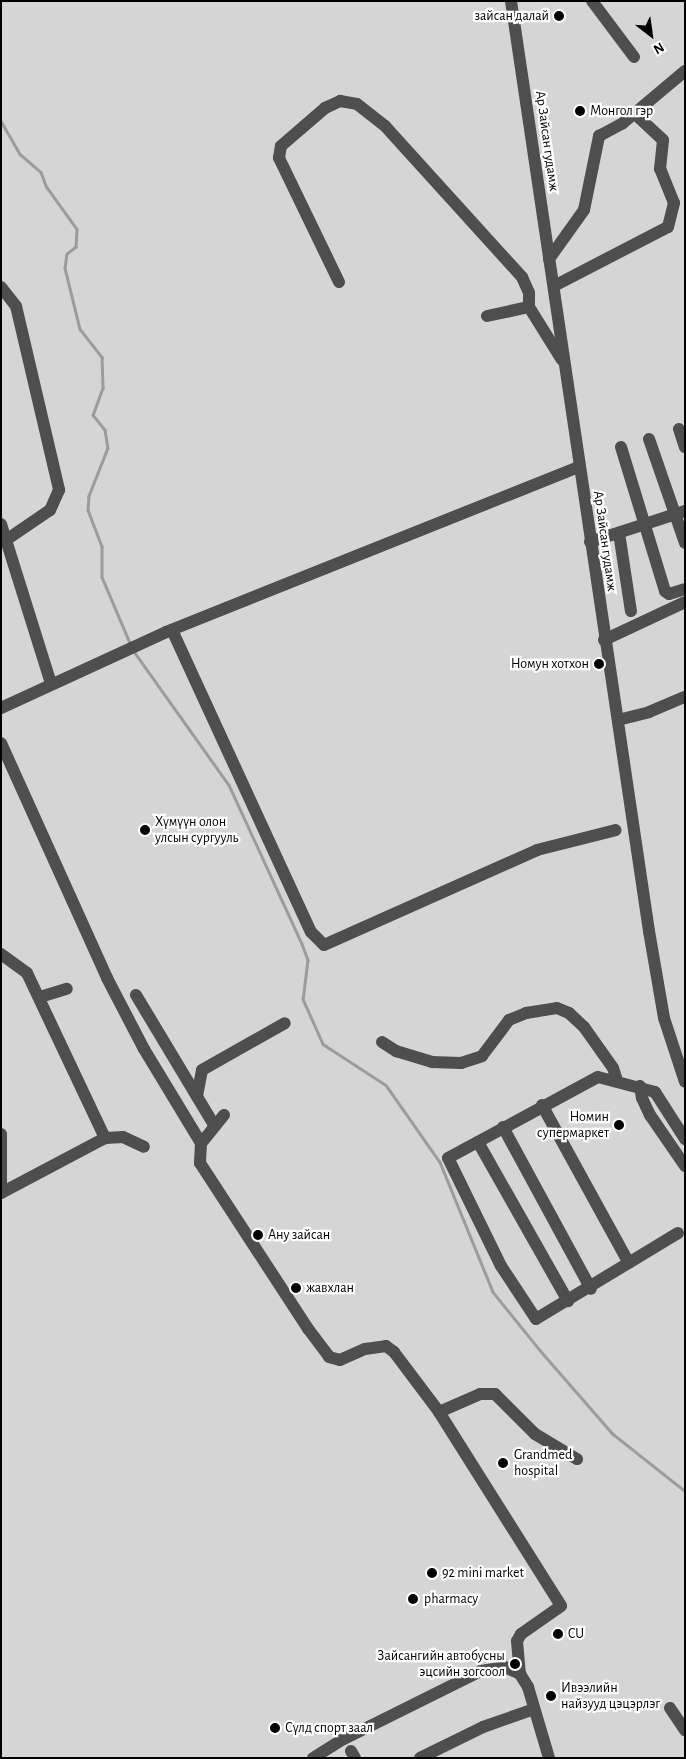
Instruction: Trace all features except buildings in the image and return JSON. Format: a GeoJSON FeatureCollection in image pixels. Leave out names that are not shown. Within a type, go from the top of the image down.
{"type":"FeatureCollection","features":[{"type":"Feature","properties":{"kind":"street","name":"Ар Зайсан гудамж"},"geometry":{"type":"LineString","coordinates":[[512,1],[604,640],[662,1008],[685,1082]]}},
{"type":"Feature","properties":{"kind":"street"},"geometry":{"type":"LineString","coordinates":[[592,1],[634,57]]}},
{"type":"Feature","properties":{"kind":"street"},"geometry":{"type":"LineString","coordinates":[[549,259],[584,210],[599,136],[635,114],[685,71]]}},
{"type":"Feature","properties":{"kind":"street"},"geometry":{"type":"LineString","coordinates":[[339,282],[278,158],[282,146],[325,108],[340,102],[357,104],[386,126],[522,277],[529,293],[529,307],[565,365]]}},
{"type":"Feature","properties":{"kind":"street"},"geometry":{"type":"LineString","coordinates":[[554,286],[668,227],[674,203],[660,169],[663,140],[635,114]]}},
{"type":"Feature","properties":{"kind":"street"},"geometry":{"type":"LineString","coordinates":[[1,287],[16,306],[59,490],[50,510],[6,540]]}},
{"type":"Feature","properties":{"kind":"street"},"geometry":{"type":"LineString","coordinates":[[488,316],[529,307]]}},
{"type":"Feature","properties":{"kind":"street"},"geometry":{"type":"LineString","coordinates":[[679,429],[685,447]]}},
{"type":"Feature","properties":{"kind":"street"},"geometry":{"type":"LineString","coordinates":[[649,439],[681,512],[685,543]]}},
{"type":"Feature","properties":{"kind":"street"},"geometry":{"type":"LineString","coordinates":[[622,447],[647,523],[665,591],[669,594],[685,589]]}},
{"type":"Feature","properties":{"kind":"street"},"geometry":{"type":"LineString","coordinates":[[1,708],[120,652],[172,630],[579,467]]}},
{"type":"Feature","properties":{"kind":"street"},"geometry":{"type":"LineString","coordinates":[[590,542],[681,512]]}},
{"type":"Feature","properties":{"kind":"street"},"geometry":{"type":"LineString","coordinates":[[1,524],[51,684]]}},
{"type":"Feature","properties":{"kind":"street"},"geometry":{"type":"LineString","coordinates":[[619,532],[631,611]]}},
{"type":"Feature","properties":{"kind":"street"},"geometry":{"type":"LineString","coordinates":[[604,640],[685,602]]}},
{"type":"Feature","properties":{"kind":"street"},"geometry":{"type":"LineString","coordinates":[[172,630],[311,932],[324,945],[537,850],[616,830]]}},
{"type":"Feature","properties":{"kind":"street"},"geometry":{"type":"LineString","coordinates":[[618,720],[649,712],[685,697]]}},
{"type":"Feature","properties":{"kind":"street"},"geometry":{"type":"LineString","coordinates":[[1,743],[107,978],[144,1050],[201,1143]]}},
{"type":"Feature","properties":{"kind":"street"},"geometry":{"type":"LineString","coordinates":[[1,954],[27,973],[40,996],[105,1138]]}},
{"type":"Feature","properties":{"kind":"street"},"geometry":{"type":"LineString","coordinates":[[40,996],[68,989]]}},
{"type":"Feature","properties":{"kind":"street"},"geometry":{"type":"LineString","coordinates":[[136,995],[214,1125]]}},
{"type":"Feature","properties":{"kind":"street"},"geometry":{"type":"LineString","coordinates":[[382,1042],[432,1062],[461,1063],[482,1056],[510,1020],[542,1009],[558,1008],[570,1013],[584,1027],[613,1068],[617,1080]]}},
{"type":"Feature","properties":{"kind":"street"},"geometry":{"type":"LineString","coordinates":[[197,1096],[202,1070],[285,1023]]}},
{"type":"Feature","properties":{"kind":"street"},"geometry":{"type":"LineString","coordinates":[[678,1234],[541,1319],[532,1317],[501,1266],[448,1158],[594,1078],[617,1080],[640,1086],[658,1095],[685,1139]]}},
{"type":"Feature","properties":{"kind":"street"},"geometry":{"type":"LineString","coordinates":[[640,1086],[642,1098],[650,1114],[685,1166]]}},
{"type":"Feature","properties":{"kind":"street"},"geometry":{"type":"LineString","coordinates":[[542,1105],[629,1263]]}},
{"type":"Feature","properties":{"kind":"street"},"geometry":{"type":"LineString","coordinates":[[224,1115],[201,1143],[200,1163],[207,1178],[330,1357],[340,1360],[366,1349],[386,1346],[416,1378],[561,1606],[521,1634],[517,1641],[520,1674],[528,1687],[549,1758]]}},
{"type":"Feature","properties":{"kind":"street"},"geometry":{"type":"LineString","coordinates":[[504,1128],[591,1289]]}},
{"type":"Feature","properties":{"kind":"street"},"geometry":{"type":"LineString","coordinates":[[1,1134],[1,1193],[105,1138],[123,1137],[144,1146]]}},
{"type":"Feature","properties":{"kind":"street"},"geometry":{"type":"LineString","coordinates":[[478,1142],[568,1302]]}},
{"type":"Feature","properties":{"kind":"street"},"geometry":{"type":"LineString","coordinates":[[439,1412],[480,1394],[495,1394],[535,1434],[576,1459]]}},
{"type":"Feature","properties":{"kind":"street"},"geometry":{"type":"LineString","coordinates":[[313,1758],[359,1731],[481,1671],[505,1668],[520,1674]]}},
{"type":"Feature","properties":{"kind":"street"},"geometry":{"type":"LineString","coordinates":[[420,1758],[483,1727],[534,1708]]}},
{"type":"Feature","properties":{"kind":"street"},"geometry":{"type":"LineString","coordinates":[[670,1708],[685,1730]]}},
{"type":"Feature","properties":{"kind":"shaded area"},"geometry":{"type":"Polygon","coordinates":[[[1,1],[685,1],[685,1758],[1,1758],[1,1]]]}},
{"type":"Feature","properties":{"kind":"waterway"},"geometry":{"type":"LineString","coordinates":[[1,121],[20,154],[41,172],[46,186],[77,229],[76,247],[67,254],[65,268],[80,329],[102,357],[103,388],[93,415],[105,430],[108,448],[89,496],[88,510],[102,546],[102,577],[130,643]]}},
{"type":"Feature","properties":{"kind":"waterway"},"geometry":{"type":"LineString","coordinates":[[133,650],[229,785],[308,960],[303,999],[323,1044],[386,1085],[440,1162],[493,1292],[539,1349],[613,1434],[685,1491]]}},
{"type":"Feature","properties":{"kind":"place","name":"зайсан далай"},"geometry":{"type":"Point","coordinates":[559,16]}},
{"type":"Feature","properties":{"kind":"place","name":"Монгол гэр"},"geometry":{"type":"Point","coordinates":[580,111]}},
{"type":"Feature","properties":{"kind":"place","name":"Номун хотхон"},"geometry":{"type":"Point","coordinates":[599,664]}},
{"type":"Feature","properties":{"kind":"place","name":"Хүмүүн олон улсын сургууль"},"geometry":{"type":"Point","coordinates":[145,830]}},
{"type":"Feature","properties":{"kind":"place","name":"Номин супермаркет"},"geometry":{"type":"Point","coordinates":[619,1125]}},
{"type":"Feature","properties":{"kind":"place","name":"Ану зайсан"},"geometry":{"type":"Point","coordinates":[258,1235]}},
{"type":"Feature","properties":{"kind":"place","name":"жавхлан"},"geometry":{"type":"Point","coordinates":[296,1288]}},
{"type":"Feature","properties":{"kind":"place","name":"Grandmed hospital"},"geometry":{"type":"Point","coordinates":[503,1463]}},
{"type":"Feature","properties":{"kind":"place","name":"92 mini market"},"geometry":{"type":"Point","coordinates":[432,1573]}},
{"type":"Feature","properties":{"kind":"place","name":"pharmacy"},"geometry":{"type":"Point","coordinates":[413,1599]}},
{"type":"Feature","properties":{"kind":"place","name":"CU"},"geometry":{"type":"Point","coordinates":[558,1634]}},
{"type":"Feature","properties":{"kind":"place","name":"Зайсангийн автобусны эцсийн зогсоол"},"geometry":{"type":"Point","coordinates":[515,1664]}},
{"type":"Feature","properties":{"kind":"place","name":"Ивээлийн найзууд цэцэрлэг"},"geometry":{"type":"Point","coordinates":[551,1696]}},
{"type":"Feature","properties":{"kind":"place","name":"Сүлд спорт заал"},"geometry":{"type":"Point","coordinates":[275,1728]}}]}
